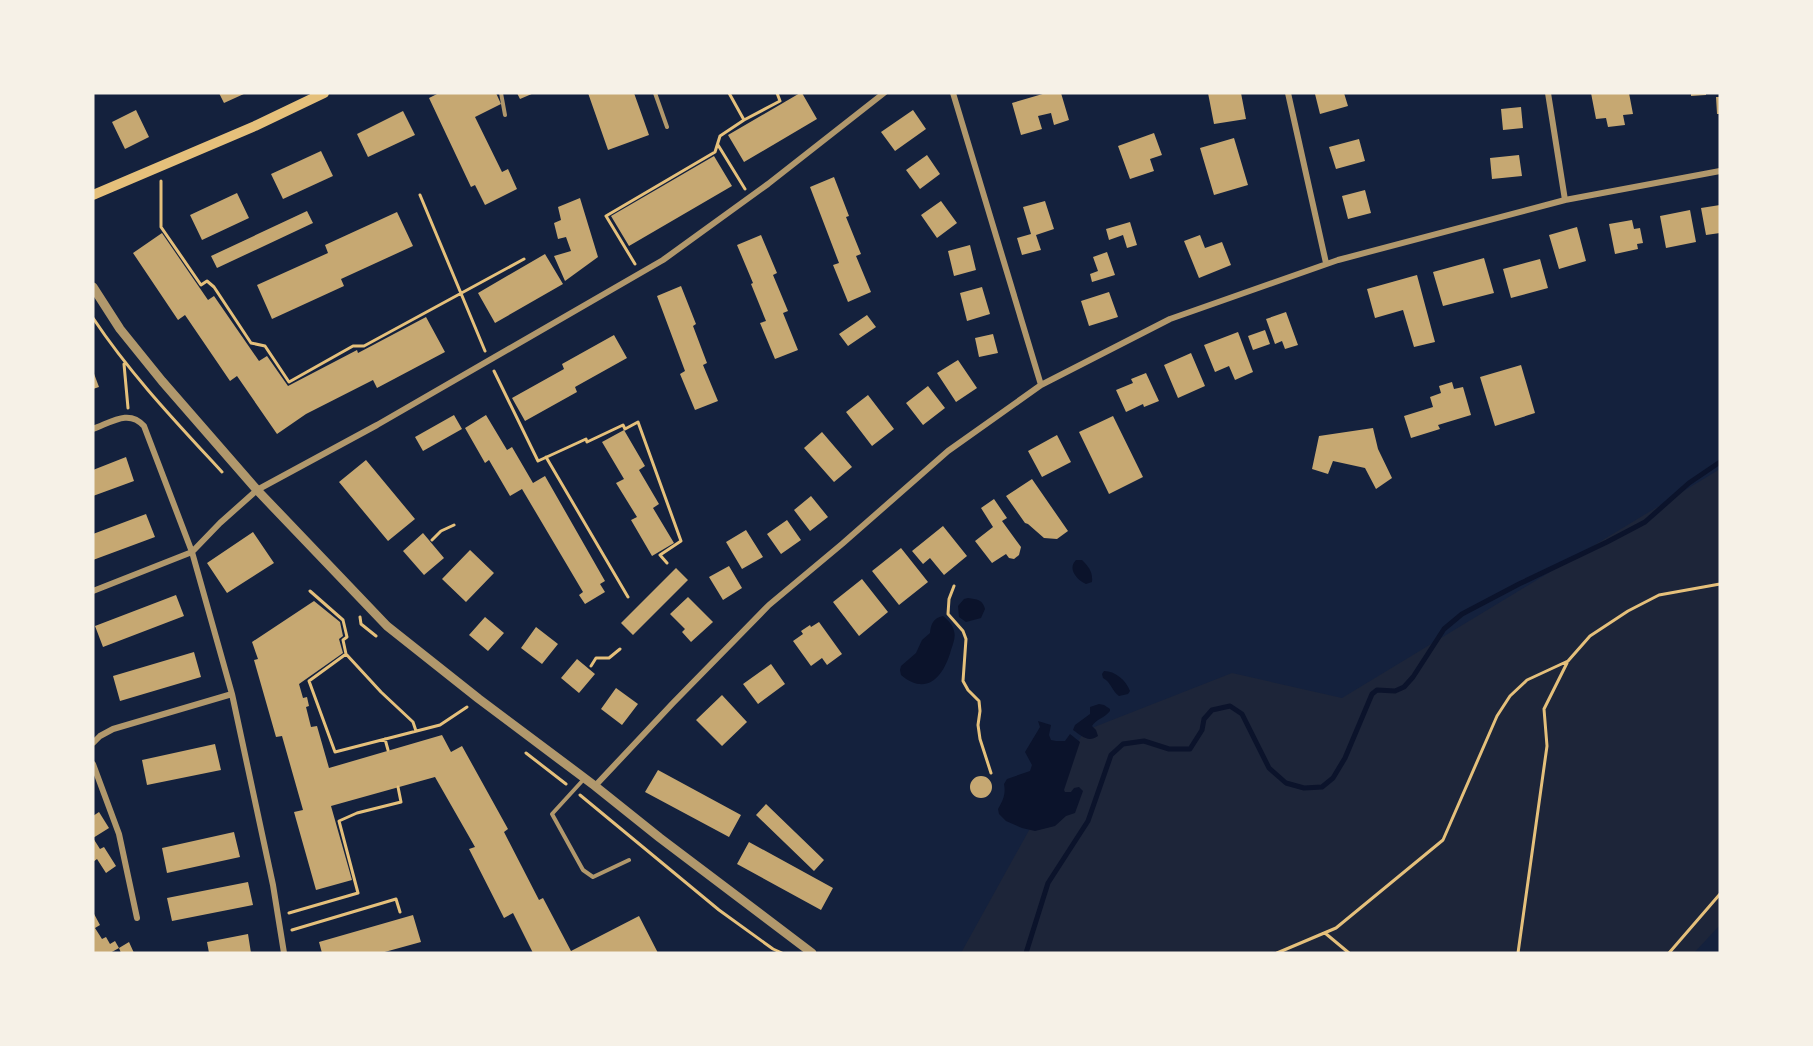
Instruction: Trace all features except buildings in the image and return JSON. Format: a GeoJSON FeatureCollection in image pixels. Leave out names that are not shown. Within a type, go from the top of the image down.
{"type":"FeatureCollection","features":[{"type":"Feature","properties":{"kind":"main road"},"geometry":{"type":"LineString","coordinates":[[93,195],[255,126],[324,93]]}},
{"type":"Feature","properties":{"kind":"street"},"geometry":{"type":"LineString","coordinates":[[93,591],[192,552],[257,490],[377,425],[663,260],[751,197],[884,93]]}},
{"type":"Feature","properties":{"kind":"street"},"geometry":{"type":"LineString","coordinates":[[953,93],[1041,385]]}},
{"type":"Feature","properties":{"kind":"street"},"geometry":{"type":"LineString","coordinates":[[1288,93],[1326,264]]}},
{"type":"Feature","properties":{"kind":"street"},"geometry":{"type":"LineString","coordinates":[[1548,93],[1565,200]]}},
{"type":"Feature","properties":{"kind":"street"},"geometry":{"type":"LineString","coordinates":[[595,786],[769,605],[948,451],[1041,385],[1170,319],[1326,264],[1565,200],[1720,171]]}},
{"type":"Feature","properties":{"kind":"street"},"geometry":{"type":"LineString","coordinates":[[93,287],[120,329],[162,381],[257,490],[387,626],[478,699],[585,778],[812,953]]}},
{"type":"Feature","properties":{"kind":"street"},"geometry":{"type":"LineString","coordinates":[[93,429],[129,416],[138,419],[144,426],[192,552],[232,694],[284,953]]}},
{"type":"Feature","properties":{"kind":"street"},"geometry":{"type":"LineString","coordinates":[[93,743],[113,729],[232,694]]}},
{"type":"Feature","properties":{"kind":"street"},"geometry":{"type":"LineString","coordinates":[[93,764],[119,834],[137,918]]}},
{"type":"Feature","properties":{"kind":"lane"},"geometry":{"type":"LineString","coordinates":[[501,93],[505,115]]}},
{"type":"Feature","properties":{"kind":"lane"},"geometry":{"type":"LineString","coordinates":[[655,93],[667,127]]}},
{"type":"Feature","properties":{"kind":"lane"},"geometry":{"type":"LineString","coordinates":[[585,778],[552,814],[583,870],[593,877],[629,860]]}},
{"type":"Feature","properties":{"kind":"path"},"geometry":{"type":"LineString","coordinates":[[729,93],[744,120]]}},
{"type":"Feature","properties":{"kind":"path"},"geometry":{"type":"LineString","coordinates":[[641,273],[606,216],[715,152],[720,136],[780,101],[777,93]]}},
{"type":"Feature","properties":{"kind":"path"},"geometry":{"type":"LineString","coordinates":[[717,145],[751,197]]}},
{"type":"Feature","properties":{"kind":"path"},"geometry":{"type":"LineString","coordinates":[[161,167],[161,227],[201,285],[207,281],[213,287],[251,343],[266,346],[289,382],[353,346],[364,346],[524,259]]}},
{"type":"Feature","properties":{"kind":"path"},"geometry":{"type":"LineString","coordinates":[[420,195],[489,360],[538,462],[623,424],[625,429],[638,422],[681,541],[660,555],[667,563]]}},
{"type":"Feature","properties":{"kind":"path"},"geometry":{"type":"LineString","coordinates":[[120,329],[129,416]]}},
{"type":"Feature","properties":{"kind":"path"},"geometry":{"type":"LineString","coordinates":[[546,458],[628,597]]}},
{"type":"Feature","properties":{"kind":"path"},"geometry":{"type":"LineString","coordinates":[[432,540],[441,531],[454,525]]}},
{"type":"Feature","properties":{"kind":"path"},"geometry":{"type":"LineString","coordinates":[[1518,953],[1547,746],[1544,709],[1568,661],[1590,636],[1628,611],[1659,595],[1720,584]]}},
{"type":"Feature","properties":{"kind":"path"},"geometry":{"type":"LineString","coordinates":[[954,586],[949,599],[948,614],[963,631],[966,639],[963,681],[979,701],[980,740],[991,773]]}},
{"type":"Feature","properties":{"kind":"path"},"geometry":{"type":"LineString","coordinates":[[310,591],[343,620],[347,637],[343,640],[346,654],[413,722],[416,731]]}},
{"type":"Feature","properties":{"kind":"path"},"geometry":{"type":"LineString","coordinates":[[591,666],[596,658],[609,658],[620,649]]}},
{"type":"Feature","properties":{"kind":"path"},"geometry":{"type":"LineString","coordinates":[[346,654],[309,681],[335,752],[440,725],[478,699]]}},
{"type":"Feature","properties":{"kind":"path"},"geometry":{"type":"LineString","coordinates":[[1277,953],[1336,928],[1443,840],[1497,716],[1510,696],[1527,680],[1568,661]]}},
{"type":"Feature","properties":{"kind":"path"},"geometry":{"type":"LineString","coordinates":[[385,740],[388,750]]}},
{"type":"Feature","properties":{"kind":"path"},"geometry":{"type":"LineString","coordinates":[[278,916],[358,893],[339,821],[357,813],[401,802],[398,787]]}},
{"type":"Feature","properties":{"kind":"path"},"geometry":{"type":"LineString","coordinates":[[1669,953],[1720,894]]}},
{"type":"Feature","properties":{"kind":"path"},"geometry":{"type":"LineString","coordinates":[[281,933],[396,899],[400,912]]}},
{"type":"Feature","properties":{"kind":"path"},"geometry":{"type":"LineString","coordinates":[[1324,933],[1348,953]]}},
{"type":"Feature","properties":{"kind":"shaded area"},"geometry":{"type":"Polygon","coordinates":[[[1720,469],[1720,925],[1694,953],[961,953],[1084,731],[1232,673],[1342,698],[1720,469]]]}},
{"type":"Feature","properties":{"kind":"shaded area"},"geometry":{"type":"Polygon","coordinates":[[[1076,560],[1082,560],[1089,567],[1092,582],[1086,584],[1079,580],[1072,567],[1076,560]]]}},
{"type":"Feature","properties":{"kind":"shaded area"},"geometry":{"type":"Polygon","coordinates":[[[968,598],[979,600],[985,609],[981,618],[966,622],[959,617],[958,606],[968,598]]]}},
{"type":"Feature","properties":{"kind":"shaded area"},"geometry":{"type":"Polygon","coordinates":[[[943,616],[951,625],[955,636],[944,668],[939,675],[926,684],[910,681],[901,675],[901,666],[916,653],[922,640],[930,633],[935,620],[943,616]]]}},
{"type":"Feature","properties":{"kind":"shaded area"},"geometry":{"type":"Polygon","coordinates":[[[1104,671],[1116,674],[1123,680],[1130,691],[1128,694],[1119,696],[1103,678],[1104,671]]]}},
{"type":"Feature","properties":{"kind":"shaded area"},"geometry":{"type":"Polygon","coordinates":[[[1104,705],[1110,711],[1092,726],[1098,736],[1088,739],[1073,730],[1075,725],[1090,714],[1090,707],[1104,705]]]}},
{"type":"Feature","properties":{"kind":"shaded area"},"geometry":{"type":"Polygon","coordinates":[[[1038,721],[1051,725],[1049,735],[1051,740],[1065,741],[1070,734],[1080,742],[1064,790],[1071,792],[1074,788],[1079,787],[1083,791],[1075,813],[1066,816],[1055,826],[1035,831],[1006,821],[999,814],[998,809],[1004,797],[1004,784],[1007,779],[1030,771],[1032,765],[1025,752],[1040,727],[1038,721]]]}},
{"type":"Feature","properties":{"kind":"waterway"},"geometry":{"type":"LineString","coordinates":[[1026,953],[1048,883],[1088,821],[1111,755],[1123,744],[1144,741],[1169,749],[1190,749],[1202,730],[1204,719],[1212,710],[1230,706],[1242,714],[1269,768],[1286,783],[1304,788],[1322,787],[1333,778],[1345,758],[1372,694],[1377,690],[1395,691],[1404,687],[1444,629],[1462,614],[1645,522],[1689,483],[1720,462]]}}]}
